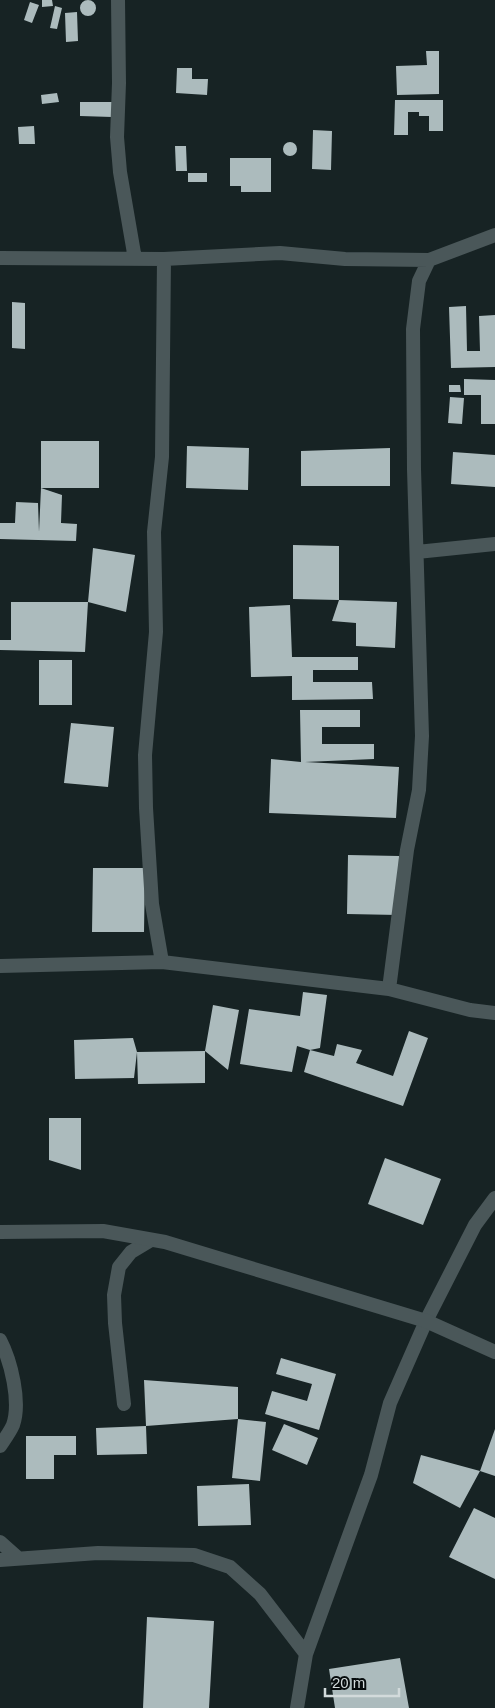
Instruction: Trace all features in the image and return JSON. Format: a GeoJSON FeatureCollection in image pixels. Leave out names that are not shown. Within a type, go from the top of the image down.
{"type":"FeatureCollection","features":[{"type":"Feature","properties":{"kind":"street"},"geometry":{"type":"LineString","coordinates":[[118,0],[119,83],[117,137],[120,172],[135,259]]}},
{"type":"Feature","properties":{"kind":"street"},"geometry":{"type":"LineString","coordinates":[[0,258],[164,259],[280,253],[345,259],[429,260],[495,235]]}},
{"type":"Feature","properties":{"kind":"street"},"geometry":{"type":"LineString","coordinates":[[162,962],[152,904],[146,808],[145,754],[156,632],[154,532],[162,457],[164,259]]}},
{"type":"Feature","properties":{"kind":"street"},"geometry":{"type":"LineString","coordinates":[[389,989],[407,850],[419,790],[422,736],[413,421],[413,329],[419,281],[429,260]]}},
{"type":"Feature","properties":{"kind":"street"},"geometry":{"type":"LineString","coordinates":[[416,552],[495,544]]}},
{"type":"Feature","properties":{"kind":"street"},"geometry":{"type":"LineString","coordinates":[[0,966],[162,962],[389,989],[470,1010],[495,1013]]}},
{"type":"Feature","properties":{"kind":"street"},"geometry":{"type":"LineString","coordinates":[[298,1708],[306,1654],[371,1475],[390,1403],[426,1321],[475,1225],[495,1198]]}},
{"type":"Feature","properties":{"kind":"street"},"geometry":{"type":"LineString","coordinates":[[0,1232],[103,1231],[165,1242],[426,1321],[495,1352]]}},
{"type":"Feature","properties":{"kind":"street"},"geometry":{"type":"LineString","coordinates":[[124,1404],[115,1323],[114,1295],[119,1267],[132,1252],[151,1240]]}},
{"type":"Feature","properties":{"kind":"street"},"geometry":{"type":"LineString","coordinates":[[0,1340],[15,1384],[13,1425],[0,1446]]}},
{"type":"Feature","properties":{"kind":"street"},"geometry":{"type":"LineString","coordinates":[[0,1542],[18,1558]]}},
{"type":"Feature","properties":{"kind":"street"},"geometry":{"type":"LineString","coordinates":[[0,1560],[98,1553],[194,1555],[230,1567],[260,1594],[306,1654]]}},
{"type":"Feature","properties":{"kind":"building"},"geometry":{"type":"Polygon","coordinates":[[[42,0],[52,0],[53,6],[42,7],[42,0]]]}},
{"type":"Feature","properties":{"kind":"building"},"geometry":{"type":"Polygon","coordinates":[[[88,0],[94,2],[96,8],[94,14],[88,16],[82,14],[80,8],[82,2],[88,0]]]}},
{"type":"Feature","properties":{"kind":"building"},"geometry":{"type":"Polygon","coordinates":[[[30,2],[39,5],[32,23],[24,20],[30,2]]]}},
{"type":"Feature","properties":{"kind":"building"},"geometry":{"type":"Polygon","coordinates":[[[55,6],[62,8],[57,29],[50,28],[55,6]]]}},
{"type":"Feature","properties":{"kind":"building"},"geometry":{"type":"Polygon","coordinates":[[[77,12],[78,41],[66,42],[65,13],[77,12]]]}},
{"type":"Feature","properties":{"kind":"building"},"geometry":{"type":"Polygon","coordinates":[[[426,51],[439,51],[439,94],[397,95],[396,66],[427,65],[426,51]]]}},
{"type":"Feature","properties":{"kind":"building"},"geometry":{"type":"Polygon","coordinates":[[[177,68],[192,68],[192,79],[208,79],[207,95],[176,93],[177,68]]]}},
{"type":"Feature","properties":{"kind":"building"},"geometry":{"type":"Polygon","coordinates":[[[57,93],[59,102],[42,104],[41,95],[57,93]]]}},
{"type":"Feature","properties":{"kind":"building"},"geometry":{"type":"Polygon","coordinates":[[[395,100],[443,100],[443,131],[429,131],[429,116],[419,116],[419,112],[408,112],[408,135],[394,135],[395,100]]]}},
{"type":"Feature","properties":{"kind":"building"},"geometry":{"type":"Polygon","coordinates":[[[80,102],[112,102],[112,117],[80,116],[80,102]]]}},
{"type":"Feature","properties":{"kind":"building"},"geometry":{"type":"Polygon","coordinates":[[[34,126],[35,144],[19,144],[18,127],[34,126]]]}},
{"type":"Feature","properties":{"kind":"building"},"geometry":{"type":"Polygon","coordinates":[[[313,130],[332,131],[331,170],[312,169],[313,130]]]}},
{"type":"Feature","properties":{"kind":"building"},"geometry":{"type":"Polygon","coordinates":[[[290,142],[295,144],[297,149],[295,154],[290,156],[285,154],[283,149],[285,144],[290,142]]]}},
{"type":"Feature","properties":{"kind":"building"},"geometry":{"type":"Polygon","coordinates":[[[175,146],[186,146],[187,171],[176,171],[175,146]]]}},
{"type":"Feature","properties":{"kind":"building"},"geometry":{"type":"Polygon","coordinates":[[[230,158],[271,158],[271,192],[241,192],[241,186],[230,186],[230,158]]]}},
{"type":"Feature","properties":{"kind":"building"},"geometry":{"type":"Polygon","coordinates":[[[188,173],[207,173],[207,182],[188,182],[188,173]]]}},
{"type":"Feature","properties":{"kind":"building"},"geometry":{"type":"Polygon","coordinates":[[[12,302],[25,303],[25,349],[12,348],[12,302]]]}},
{"type":"Feature","properties":{"kind":"building"},"geometry":{"type":"Polygon","coordinates":[[[466,306],[467,351],[480,351],[479,316],[495,315],[495,367],[451,368],[449,307],[466,306]]]}},
{"type":"Feature","properties":{"kind":"building"},"geometry":{"type":"Polygon","coordinates":[[[464,379],[495,380],[495,424],[481,424],[481,395],[464,395],[464,379]]]}},
{"type":"Feature","properties":{"kind":"building"},"geometry":{"type":"Polygon","coordinates":[[[449,385],[460,385],[461,392],[449,392],[449,385]]]}},
{"type":"Feature","properties":{"kind":"building"},"geometry":{"type":"Polygon","coordinates":[[[450,397],[464,398],[462,424],[448,423],[450,397]]]}},
{"type":"Feature","properties":{"kind":"building"},"geometry":{"type":"Polygon","coordinates":[[[41,441],[99,441],[99,488],[41,488],[41,441]]]}},
{"type":"Feature","properties":{"kind":"building"},"geometry":{"type":"Polygon","coordinates":[[[187,446],[249,448],[248,490],[186,488],[187,446]]]}},
{"type":"Feature","properties":{"kind":"building"},"geometry":{"type":"Polygon","coordinates":[[[390,448],[390,486],[301,486],[301,451],[390,448]]]}},
{"type":"Feature","properties":{"kind":"building"},"geometry":{"type":"Polygon","coordinates":[[[453,452],[495,455],[495,487],[451,484],[453,452]]]}},
{"type":"Feature","properties":{"kind":"building"},"geometry":{"type":"Polygon","coordinates":[[[41,488],[62,495],[61,523],[77,524],[76,541],[0,539],[0,523],[15,523],[16,502],[38,503],[39,532],[41,488]]]}},
{"type":"Feature","properties":{"kind":"building"},"geometry":{"type":"Polygon","coordinates":[[[293,545],[339,546],[339,600],[293,599],[293,545]]]}},
{"type":"Feature","properties":{"kind":"building"},"geometry":{"type":"Polygon","coordinates":[[[93,548],[135,555],[126,612],[88,602],[93,548]]]}},
{"type":"Feature","properties":{"kind":"building"},"geometry":{"type":"Polygon","coordinates":[[[339,600],[397,602],[395,648],[356,646],[356,623],[332,621],[339,600]]]}},
{"type":"Feature","properties":{"kind":"building"},"geometry":{"type":"Polygon","coordinates":[[[11,602],[88,602],[85,652],[0,650],[0,640],[11,640],[11,602]]]}},
{"type":"Feature","properties":{"kind":"building"},"geometry":{"type":"Polygon","coordinates":[[[290,605],[292,657],[358,657],[358,670],[313,670],[313,682],[372,682],[373,699],[292,700],[292,676],[251,677],[249,607],[290,605]]]}},
{"type":"Feature","properties":{"kind":"building"},"geometry":{"type":"Polygon","coordinates":[[[39,660],[72,660],[72,705],[39,705],[39,660]]]}},
{"type":"Feature","properties":{"kind":"building"},"geometry":{"type":"Polygon","coordinates":[[[300,710],[360,710],[360,727],[322,727],[322,744],[374,744],[374,759],[305,762],[399,767],[396,818],[269,813],[271,759],[301,762],[300,710]]]}},
{"type":"Feature","properties":{"kind":"building"},"geometry":{"type":"Polygon","coordinates":[[[71,723],[114,727],[108,787],[64,783],[71,723]]]}},
{"type":"Feature","properties":{"kind":"building"},"geometry":{"type":"Polygon","coordinates":[[[348,855],[399,856],[398,915],[347,914],[348,855]]]}},
{"type":"Feature","properties":{"kind":"building"},"geometry":{"type":"Polygon","coordinates":[[[93,868],[145,868],[144,932],[92,932],[93,868]]]}},
{"type":"Feature","properties":{"kind":"building"},"geometry":{"type":"Polygon","coordinates":[[[303,992],[327,995],[320,1048],[310,1050],[297,1046],[292,1072],[240,1064],[249,1009],[300,1016],[303,992]]]}},
{"type":"Feature","properties":{"kind":"building"},"geometry":{"type":"Polygon","coordinates":[[[213,1005],[239,1010],[228,1070],[205,1051],[213,1005]]]}},
{"type":"Feature","properties":{"kind":"building"},"geometry":{"type":"Polygon","coordinates":[[[409,1031],[428,1038],[403,1106],[304,1072],[310,1050],[334,1056],[337,1044],[362,1050],[356,1063],[393,1076],[409,1031]]]}},
{"type":"Feature","properties":{"kind":"building"},"geometry":{"type":"Polygon","coordinates":[[[133,1038],[137,1052],[134,1078],[75,1079],[74,1040],[133,1038]]]}},
{"type":"Feature","properties":{"kind":"building"},"geometry":{"type":"Polygon","coordinates":[[[205,1051],[205,1083],[138,1084],[137,1052],[205,1051]]]}},
{"type":"Feature","properties":{"kind":"building"},"geometry":{"type":"Polygon","coordinates":[[[49,1118],[81,1118],[81,1170],[49,1160],[49,1118]]]}},
{"type":"Feature","properties":{"kind":"building"},"geometry":{"type":"Polygon","coordinates":[[[385,1158],[441,1179],[423,1225],[368,1204],[385,1158]]]}},
{"type":"Feature","properties":{"kind":"building"},"geometry":{"type":"Polygon","coordinates":[[[281,1358],[336,1374],[319,1430],[265,1414],[272,1391],[307,1401],[312,1384],[276,1374],[281,1358]]]}},
{"type":"Feature","properties":{"kind":"building"},"geometry":{"type":"Polygon","coordinates":[[[144,1380],[238,1387],[238,1419],[146,1426],[144,1380]]]}},
{"type":"Feature","properties":{"kind":"building"},"geometry":{"type":"Polygon","coordinates":[[[238,1419],[266,1422],[260,1481],[232,1478],[238,1419]]]}},
{"type":"Feature","properties":{"kind":"building"},"geometry":{"type":"Polygon","coordinates":[[[284,1424],[318,1438],[307,1465],[272,1450],[284,1424]]]}},
{"type":"Feature","properties":{"kind":"building"},"geometry":{"type":"Polygon","coordinates":[[[146,1426],[147,1454],[97,1455],[96,1428],[146,1426]]]}},
{"type":"Feature","properties":{"kind":"building"},"geometry":{"type":"Polygon","coordinates":[[[495,1429],[495,1476],[480,1471],[495,1429]]]}},
{"type":"Feature","properties":{"kind":"building"},"geometry":{"type":"Polygon","coordinates":[[[26,1436],[76,1436],[76,1455],[54,1455],[54,1479],[26,1479],[26,1436]]]}},
{"type":"Feature","properties":{"kind":"building"},"geometry":{"type":"Polygon","coordinates":[[[421,1455],[480,1471],[460,1508],[413,1483],[421,1455]]]}},
{"type":"Feature","properties":{"kind":"building"},"geometry":{"type":"Polygon","coordinates":[[[249,1484],[251,1525],[198,1526],[197,1486],[249,1484]]]}},
{"type":"Feature","properties":{"kind":"building"},"geometry":{"type":"Polygon","coordinates":[[[474,1508],[495,1518],[495,1579],[449,1557],[474,1508]]]}},
{"type":"Feature","properties":{"kind":"building"},"geometry":{"type":"Polygon","coordinates":[[[147,1617],[214,1621],[209,1708],[143,1708],[147,1617]]]}},
{"type":"Feature","properties":{"kind":"building"},"geometry":{"type":"Polygon","coordinates":[[[400,1658],[409,1708],[335,1708],[329,1669],[400,1658]]]}}]}
